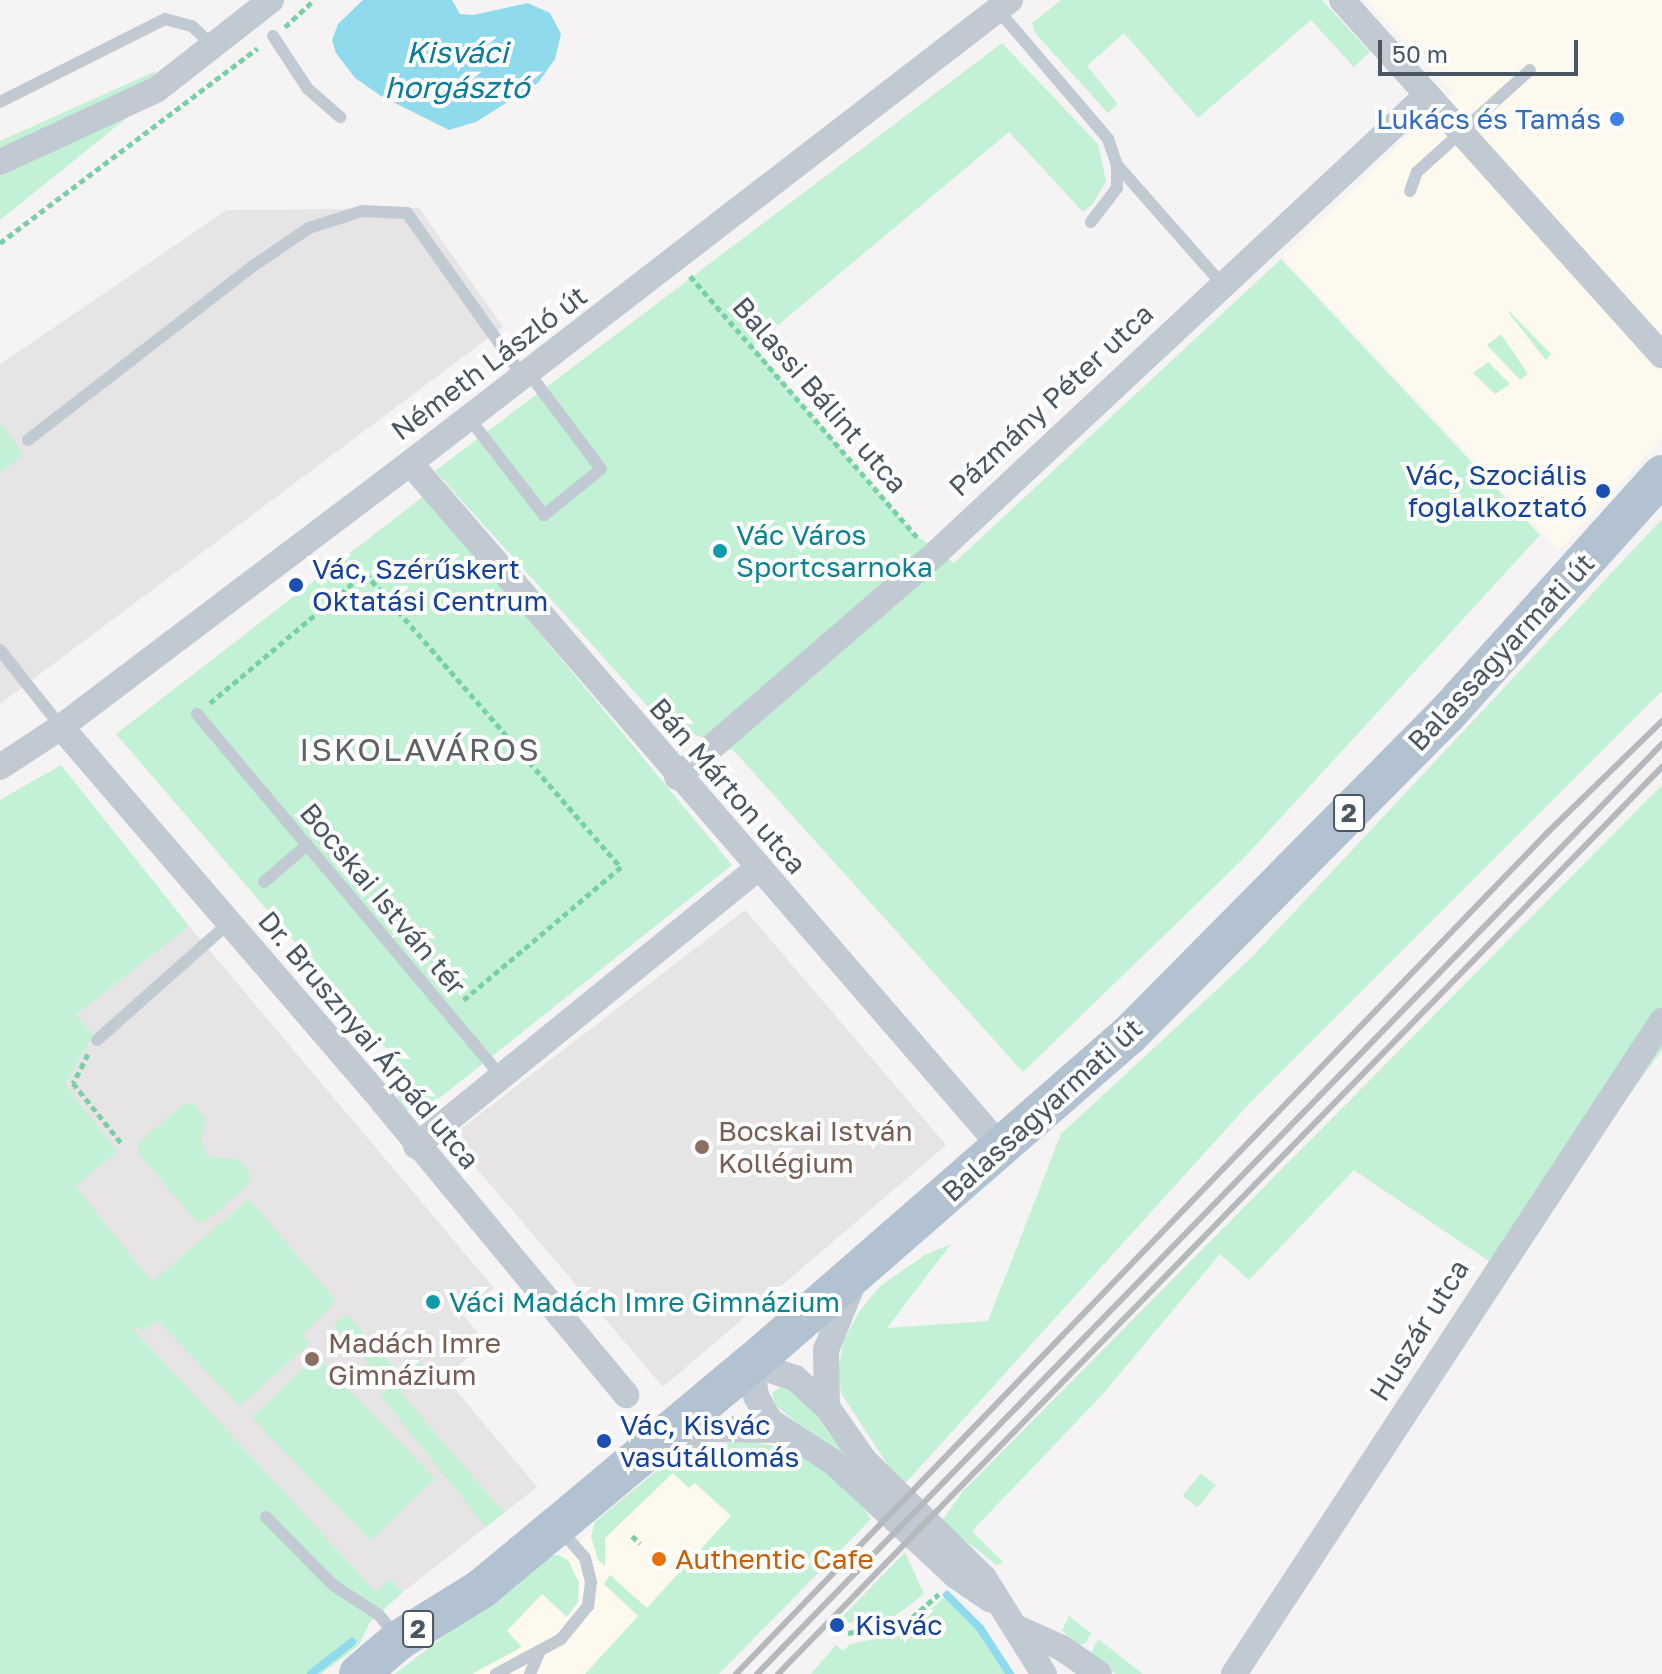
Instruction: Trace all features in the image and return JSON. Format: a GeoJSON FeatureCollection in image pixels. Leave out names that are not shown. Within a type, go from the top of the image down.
{"type":"FeatureCollection","features":[{"type":"Feature","properties":{"kind":"main road","name":"Balassagyarmati út"},"geometry":{"type":"LineString","coordinates":[[359,1674],[399,1640],[481,1589],[557,1526],[859,1272],[1130,1034],[1446,715],[1662,475]]}},
{"type":"Feature","properties":{"kind":"street"},"geometry":{"type":"LineString","coordinates":[[0,162],[156,90],[271,0]]}},
{"type":"Feature","properties":{"kind":"street"},"geometry":{"type":"LineString","coordinates":[[1342,0],[1662,355]]}},
{"type":"Feature","properties":{"kind":"street","name":"Németh László út"},"geometry":{"type":"LineString","coordinates":[[0,767],[61,727],[526,375],[1004,5]]}},
{"type":"Feature","properties":{"kind":"street","name":"Pázmány Péter utca"},"geometry":{"type":"LineString","coordinates":[[677,777],[933,556],[1427,95]]}},
{"type":"Feature","properties":{"kind":"street","name":"Bán Márton utca"},"geometry":{"type":"LineString","coordinates":[[410,463],[677,777],[1002,1148]]}},
{"type":"Feature","properties":{"kind":"street","name":"Dr. Brusznyai Árpád utca"},"geometry":{"type":"LineString","coordinates":[[61,727],[626,1395]]}},
{"type":"Feature","properties":{"kind":"street"},"geometry":{"type":"LineString","coordinates":[[416,1146],[757,869]]}},
{"type":"Feature","properties":{"kind":"street","name":"Huszár utca"},"geometry":{"type":"LineString","coordinates":[[1234,1674],[1662,1021]]}},
{"type":"Feature","properties":{"kind":"street"},"geometry":{"type":"LineString","coordinates":[[827,1407],[826,1350],[859,1272]]}},
{"type":"Feature","properties":{"kind":"street"},"geometry":{"type":"LineString","coordinates":[[751,1364],[795,1378],[827,1407],[864,1460],[972,1564],[1022,1630],[1044,1674]]}},
{"type":"Feature","properties":{"kind":"street"},"geometry":{"type":"LineString","coordinates":[[751,1364],[762,1409],[783,1430],[819,1451],[956,1576],[1004,1609]]}},
{"type":"Feature","properties":{"kind":"street"},"geometry":{"type":"LineString","coordinates":[[644,1452],[716,1429],[783,1430]]}},
{"type":"Feature","properties":{"kind":"street"},"geometry":{"type":"LineString","coordinates":[[1022,1630],[1062,1648],[1099,1674]]}},
{"type":"Feature","properties":{"kind":"lane"},"geometry":{"type":"LineString","coordinates":[[1004,5],[1108,139],[1117,165],[1117,188],[1091,222]]}},
{"type":"Feature","properties":{"kind":"lane"},"geometry":{"type":"LineString","coordinates":[[0,102],[165,19],[192,26],[212,45]]}},
{"type":"Feature","properties":{"kind":"lane"},"geometry":{"type":"LineString","coordinates":[[273,36],[308,89],[340,117]]}},
{"type":"Feature","properties":{"kind":"lane"},"geometry":{"type":"LineString","coordinates":[[1410,191],[1417,172],[1530,70]]}},
{"type":"Feature","properties":{"kind":"lane"},"geometry":{"type":"LineString","coordinates":[[1117,165],[1222,284]]}},
{"type":"Feature","properties":{"kind":"lane"},"geometry":{"type":"LineString","coordinates":[[28,440],[275,251],[309,228],[362,211],[407,213],[526,375],[601,469],[544,515],[469,418]]}},
{"type":"Feature","properties":{"kind":"lane"},"geometry":{"type":"LineString","coordinates":[[0,650],[61,727]]}},
{"type":"Feature","properties":{"kind":"lane","name":"Bocskai István tér"},"geometry":{"type":"LineString","coordinates":[[197,714],[502,1078]]}},
{"type":"Feature","properties":{"kind":"lane"},"geometry":{"type":"LineString","coordinates":[[264,882],[307,845]]}},
{"type":"Feature","properties":{"kind":"lane"},"geometry":{"type":"LineString","coordinates":[[97,1040],[229,923]]}},
{"type":"Feature","properties":{"kind":"lane"},"geometry":{"type":"LineString","coordinates":[[266,1517],[333,1585],[379,1615],[399,1640]]}},
{"type":"Feature","properties":{"kind":"lane"},"geometry":{"type":"LineString","coordinates":[[516,1674],[576,1625],[589,1594],[585,1558],[557,1526]]}},
{"type":"Feature","properties":{"kind":"lane"},"geometry":{"type":"LineString","coordinates":[[496,1674],[539,1653]]}},
{"type":"Feature","properties":{"kind":"lane"},"geometry":{"type":"LineString","coordinates":[[530,1674],[539,1653]]}},
{"type":"Feature","properties":{"kind":"path"},"geometry":{"type":"LineString","coordinates":[[0,243],[273,36],[314,0]]}},
{"type":"Feature","properties":{"kind":"path","name":"Balassi Bálint utca"},"geometry":{"type":"LineString","coordinates":[[676,261],[933,556]]}},
{"type":"Feature","properties":{"kind":"path"},"geometry":{"type":"LineString","coordinates":[[197,714],[365,573],[621,867],[448,1013]]}},
{"type":"Feature","properties":{"kind":"path"},"geometry":{"type":"LineString","coordinates":[[97,1040],[73,1083],[122,1144]]}},
{"type":"Feature","properties":{"kind":"path"},"geometry":{"type":"LineString","coordinates":[[632,1536],[640,1543]]}},
{"type":"Feature","properties":{"kind":"path"},"geometry":{"type":"LineString","coordinates":[[848,1633],[905,1624],[943,1590]]}},
{"type":"Feature","properties":{"kind":"shaded area"},"geometry":{"type":"Polygon","coordinates":[[[1365,0],[1662,0],[1662,438],[1559,550],[1282,257],[1454,92],[1365,0]]]}},
{"type":"Feature","properties":{"kind":"shaded area"},"geometry":{"type":"Polygon","coordinates":[[[419,208],[503,327],[0,704],[0,364],[227,210],[419,208]]]}},
{"type":"Feature","properties":{"kind":"shaded area","name":"Bocskai István Kollégium"},"geometry":{"type":"Polygon","coordinates":[[[745,910],[946,1145],[663,1387],[461,1150],[462,1128],[745,910]]]}},
{"type":"Feature","properties":{"kind":"shaded area"},"geometry":{"type":"Polygon","coordinates":[[[189,926],[494,1288],[463,1315],[486,1342],[445,1377],[537,1487],[403,1592],[391,1579],[377,1593],[128,1326],[0,1075],[189,926]]]}},
{"type":"Feature","properties":{"kind":"shaded area"},"geometry":{"type":"Polygon","coordinates":[[[677,1464],[731,1516],[585,1674],[412,1674],[677,1464]]]}},
{"type":"Feature","properties":{"kind":"green space"},"geometry":{"type":"Polygon","coordinates":[[[1061,0],[1322,0],[1370,52],[1354,67],[1311,20],[1198,118],[1124,33],[1087,66],[1118,104],[1108,113],[1035,33],[1032,23],[1061,0]]]}},
{"type":"Feature","properties":{"kind":"green space"},"geometry":{"type":"Polygon","coordinates":[[[1002,43],[1098,144],[1106,181],[1093,204],[1083,212],[1009,132],[753,346],[912,532],[954,563],[1281,259],[1540,535],[1243,859],[1023,1072],[734,751],[660,720],[435,471],[1002,43]]]}},
{"type":"Feature","properties":{"kind":"green space"},"geometry":{"type":"Polygon","coordinates":[[[156,71],[128,117],[0,220],[0,141],[156,71]]]}},
{"type":"Feature","properties":{"kind":"green space"},"geometry":{"type":"Polygon","coordinates":[[[1508,312],[1551,354],[1546,360],[1508,312]]]}},
{"type":"Feature","properties":{"kind":"green space"},"geometry":{"type":"Polygon","coordinates":[[[1501,334],[1528,374],[1520,380],[1487,345],[1501,334]]]}},
{"type":"Feature","properties":{"kind":"green space"},"geometry":{"type":"Polygon","coordinates":[[[1488,362],[1510,384],[1495,394],[1473,373],[1488,362]]]}},
{"type":"Feature","properties":{"kind":"green space"},"geometry":{"type":"Polygon","coordinates":[[[0,423],[24,454],[0,473],[0,423]]]}},
{"type":"Feature","properties":{"kind":"green space"},"geometry":{"type":"Polygon","coordinates":[[[425,495],[732,865],[422,1112],[407,1110],[396,1098],[413,1080],[116,734],[425,495]]]}},
{"type":"Feature","properties":{"kind":"green space"},"geometry":{"type":"Polygon","coordinates":[[[1662,519],[1662,691],[1248,1105],[902,1487],[841,1393],[838,1372],[843,1342],[859,1312],[880,1286],[925,1255],[951,1244],[887,1328],[988,1321],[1061,1134],[1251,958],[1662,519]]]}},
{"type":"Feature","properties":{"kind":"green space"},"geometry":{"type":"Polygon","coordinates":[[[61,765],[189,926],[76,1015],[93,1035],[65,1084],[117,1152],[75,1186],[152,1282],[249,1199],[336,1301],[302,1335],[309,1344],[240,1406],[157,1320],[144,1330],[131,1327],[376,1592],[391,1579],[403,1592],[370,1622],[359,1645],[321,1674],[0,1674],[0,800],[61,765]]]}},
{"type":"Feature","properties":{"kind":"green space"},"geometry":{"type":"Polygon","coordinates":[[[1662,785],[1662,1050],[1502,1270],[1354,1170],[1249,1280],[1220,1254],[1102,1395],[972,1531],[1003,1562],[997,1565],[941,1522],[963,1491],[1662,785]]]}},
{"type":"Feature","properties":{"kind":"green space"},"geometry":{"type":"Polygon","coordinates":[[[184,1104],[194,1104],[206,1120],[201,1140],[207,1157],[238,1159],[250,1173],[248,1185],[207,1220],[197,1222],[138,1153],[139,1142],[184,1104]]]}},
{"type":"Feature","properties":{"kind":"green space"},"geometry":{"type":"Polygon","coordinates":[[[347,1314],[394,1368],[383,1379],[333,1325],[347,1314]]]}},
{"type":"Feature","properties":{"kind":"green space"},"geometry":{"type":"Polygon","coordinates":[[[316,1356],[435,1479],[371,1541],[252,1418],[316,1356]]]}},
{"type":"Feature","properties":{"kind":"green space"},"geometry":{"type":"Polygon","coordinates":[[[417,1361],[425,1369],[400,1392],[504,1513],[486,1527],[380,1395],[417,1361]]]}},
{"type":"Feature","properties":{"kind":"green space"},"geometry":{"type":"Polygon","coordinates":[[[784,1385],[805,1398],[829,1434],[892,1497],[776,1406],[772,1393],[784,1385]]]}},
{"type":"Feature","properties":{"kind":"green space"},"geometry":{"type":"Polygon","coordinates":[[[743,1440],[793,1450],[847,1485],[871,1519],[719,1674],[585,1674],[638,1616],[604,1584],[610,1575],[647,1608],[731,1516],[695,1483],[689,1488],[673,1473],[605,1538],[605,1566],[598,1560],[591,1537],[595,1522],[678,1453],[743,1440]]]}},
{"type":"Feature","properties":{"kind":"green space"},"geometry":{"type":"Polygon","coordinates":[[[1201,1473],[1216,1485],[1198,1507],[1183,1496],[1201,1473]]]}},
{"type":"Feature","properties":{"kind":"green space"},"geometry":{"type":"Polygon","coordinates":[[[905,1552],[924,1594],[895,1616],[847,1623],[842,1617],[905,1552]]]}},
{"type":"Feature","properties":{"kind":"green space"},"geometry":{"type":"Polygon","coordinates":[[[558,1555],[568,1560],[579,1583],[578,1602],[567,1617],[542,1594],[507,1631],[522,1647],[472,1674],[395,1674],[548,1556],[558,1555]]]}},
{"type":"Feature","properties":{"kind":"green space"},"geometry":{"type":"Polygon","coordinates":[[[947,1595],[980,1628],[1011,1674],[811,1674],[836,1645],[843,1651],[850,1644],[904,1633],[947,1595]]]}},
{"type":"Feature","properties":{"kind":"green space"},"geometry":{"type":"Polygon","coordinates":[[[1069,1616],[1091,1633],[1086,1643],[1080,1645],[1062,1631],[1069,1616]]]}},
{"type":"Feature","properties":{"kind":"green space"},"geometry":{"type":"Polygon","coordinates":[[[1098,1639],[1143,1674],[1116,1674],[1090,1656],[1098,1639]]]}},
{"type":"Feature","properties":{"kind":"water","name":"Kisváci horgásztó"},"geometry":{"type":"Polygon","coordinates":[[[363,0],[452,0],[460,14],[473,15],[528,3],[550,13],[561,34],[555,59],[538,83],[476,122],[449,130],[381,96],[355,78],[336,53],[332,40],[338,24],[363,0]]]}},
{"type":"Feature","properties":{"kind":"waterway"},"geometry":{"type":"LineString","coordinates":[[947,1595],[980,1628],[1010,1674]]}},
{"type":"Feature","properties":{"kind":"waterway"},"geometry":{"type":"LineString","coordinates":[[311,1674],[352,1642]]}},
{"type":"Feature","properties":{"kind":"railway"},"geometry":{"type":"LineString","coordinates":[[736,1674],[1548,832],[1662,721]]}},
{"type":"Feature","properties":{"kind":"railway"},"geometry":{"type":"LineString","coordinates":[[757,1674],[1662,744]]}},
{"type":"Feature","properties":{"kind":"railway"},"geometry":{"type":"LineString","coordinates":[[778,1674],[1662,767]]}},
{"type":"Feature","properties":{"kind":"place","name":"Lukács és Tamás"},"geometry":{"type":"Point","coordinates":[1617,119]}},
{"type":"Feature","properties":{"kind":"place","name":"Vác, Szociális foglalkoztató"},"geometry":{"type":"Point","coordinates":[1603,491]}},
{"type":"Feature","properties":{"kind":"place","name":"Vác Város Sportcsarnoka"},"geometry":{"type":"Point","coordinates":[720,551]}},
{"type":"Feature","properties":{"kind":"place","name":"Vác, Szérűskert Oktatási Centrum"},"geometry":{"type":"Point","coordinates":[296,585]}},
{"type":"Feature","properties":{"kind":"place","name":"Bocskai István Kollégium"},"geometry":{"type":"Point","coordinates":[702,1147]}},
{"type":"Feature","properties":{"kind":"place","name":"Váci Madách Imre Gimnázium"},"geometry":{"type":"Point","coordinates":[433,1302]}},
{"type":"Feature","properties":{"kind":"place","name":"Madách Imre Gimnázium"},"geometry":{"type":"Point","coordinates":[312,1359]}},
{"type":"Feature","properties":{"kind":"place","name":"Vác, Kisvác vasútállomás"},"geometry":{"type":"Point","coordinates":[604,1441]}},
{"type":"Feature","properties":{"kind":"place","name":"Authentic Cafe"},"geometry":{"type":"Point","coordinates":[659,1559]}},
{"type":"Feature","properties":{"kind":"place","name":"Kisvác"},"geometry":{"type":"Point","coordinates":[837,1625]}},
{"type":"Feature","properties":{"kind":"district","name":"ISKOLAVÁROS"},"geometry":{"type":"Point","coordinates":[420,749]}}]}
